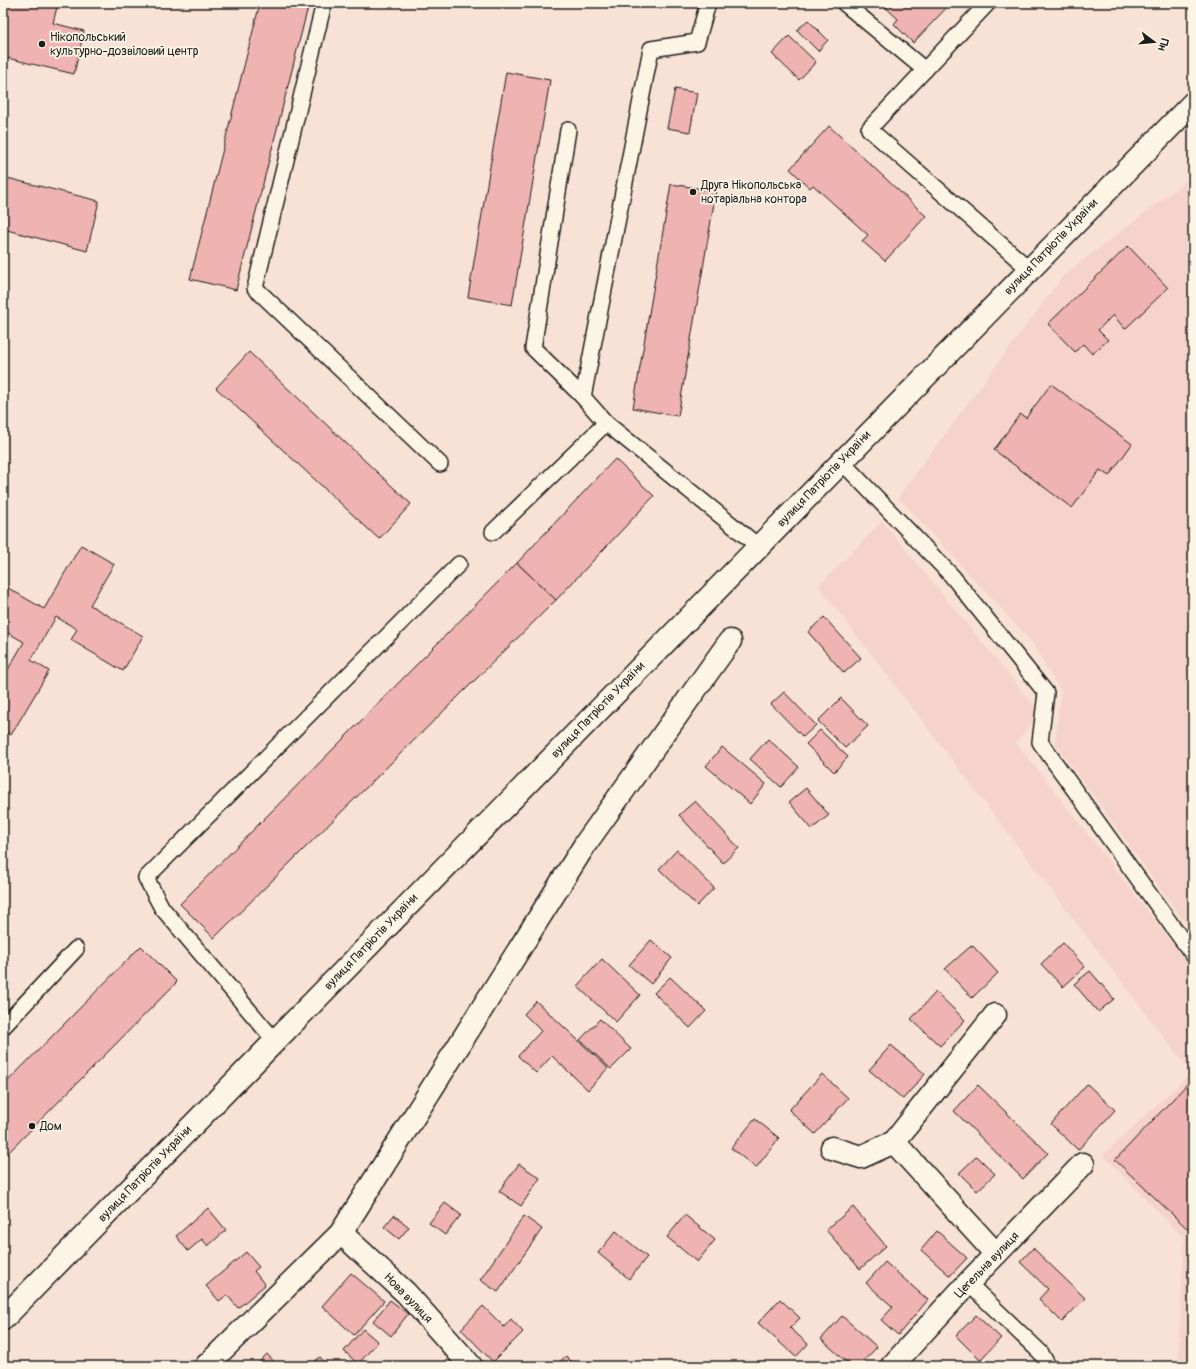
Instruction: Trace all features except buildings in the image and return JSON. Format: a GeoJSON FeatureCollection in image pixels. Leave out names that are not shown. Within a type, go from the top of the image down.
{"type":"FeatureCollection","features":[{"type":"Feature","properties":{"kind":"street","name":"вулиця Патріотів України"},"geometry":{"type":"LineString","coordinates":[[3,1319],[1193,102]]}},
{"type":"Feature","properties":{"kind":"street"},"geometry":{"type":"LineString","coordinates":[[206,1366],[341,1233],[586,843],[730,640]]}},
{"type":"Feature","properties":{"kind":"street"},"geometry":{"type":"LineString","coordinates":[[832,1148],[861,1158],[894,1142],[995,1015]]}},
{"type":"Feature","properties":{"kind":"street"},"geometry":{"type":"LineString","coordinates":[[894,1142],[996,1254]]}},
{"type":"Feature","properties":{"kind":"street","name":"Цегельна вулиця"},"geometry":{"type":"LineString","coordinates":[[892,1366],[968,1283],[1083,1164]]}},
{"type":"Feature","properties":{"kind":"street","name":"Нова вулиця"},"geometry":{"type":"LineString","coordinates":[[341,1233],[406,1293],[471,1366]]}},
{"type":"Feature","properties":{"kind":"lane"},"geometry":{"type":"LineString","coordinates":[[324,3],[255,288],[440,464]]}},
{"type":"Feature","properties":{"kind":"lane"},"geometry":{"type":"LineString","coordinates":[[583,397],[651,49],[697,42],[708,3]]}},
{"type":"Feature","properties":{"kind":"lane"},"geometry":{"type":"LineString","coordinates":[[844,3],[925,70]]}},
{"type":"Feature","properties":{"kind":"lane"},"geometry":{"type":"LineString","coordinates":[[988,3],[869,130],[1029,269]]}},
{"type":"Feature","properties":{"kind":"lane"},"geometry":{"type":"LineString","coordinates":[[568,130],[533,348],[606,422],[758,546]]}},
{"type":"Feature","properties":{"kind":"lane"},"geometry":{"type":"LineString","coordinates":[[493,532],[606,422]]}},
{"type":"Feature","properties":{"kind":"lane"},"geometry":{"type":"LineString","coordinates":[[841,461],[952,576],[1046,693],[1040,742],[1193,954]]}},
{"type":"Feature","properties":{"kind":"lane"},"geometry":{"type":"LineString","coordinates":[[275,1041],[162,908],[146,878],[459,564]]}},
{"type":"Feature","properties":{"kind":"lane"},"geometry":{"type":"LineString","coordinates":[[3,1027],[76,949]]}},
{"type":"Feature","properties":{"kind":"lane"},"geometry":{"type":"LineString","coordinates":[[968,1283],[1041,1353],[1048,1366]]}},
{"type":"Feature","properties":{"kind":"shaded area"},"geometry":{"type":"Polygon","coordinates":[[[1193,176],[1193,933],[1055,743],[1061,692],[1031,641],[898,497],[1064,275],[1193,176]]]}},
{"type":"Feature","properties":{"kind":"shaded area"},"geometry":{"type":"Polygon","coordinates":[[[882,521],[1040,713],[1016,742],[1193,970],[1193,1060],[1187,1065],[1177,1054],[819,586],[882,521]]]}},
{"type":"Feature","properties":{"kind":"shaded area"},"geometry":{"type":"Polygon","coordinates":[[[1193,1071],[1193,1366],[1178,1366],[1184,1238],[1103,1155],[1193,1071]]]}},
{"type":"Feature","properties":{"kind":"place","name":"Нікопольський культурно-дозвіловий центр"},"geometry":{"type":"Point","coordinates":[42,44]}},
{"type":"Feature","properties":{"kind":"place","name":"Друга Нікопольська нотаріальна контора"},"geometry":{"type":"Point","coordinates":[693,192]}},
{"type":"Feature","properties":{"kind":"place","name":"Дом"},"geometry":{"type":"Point","coordinates":[32,1126]}}]}
